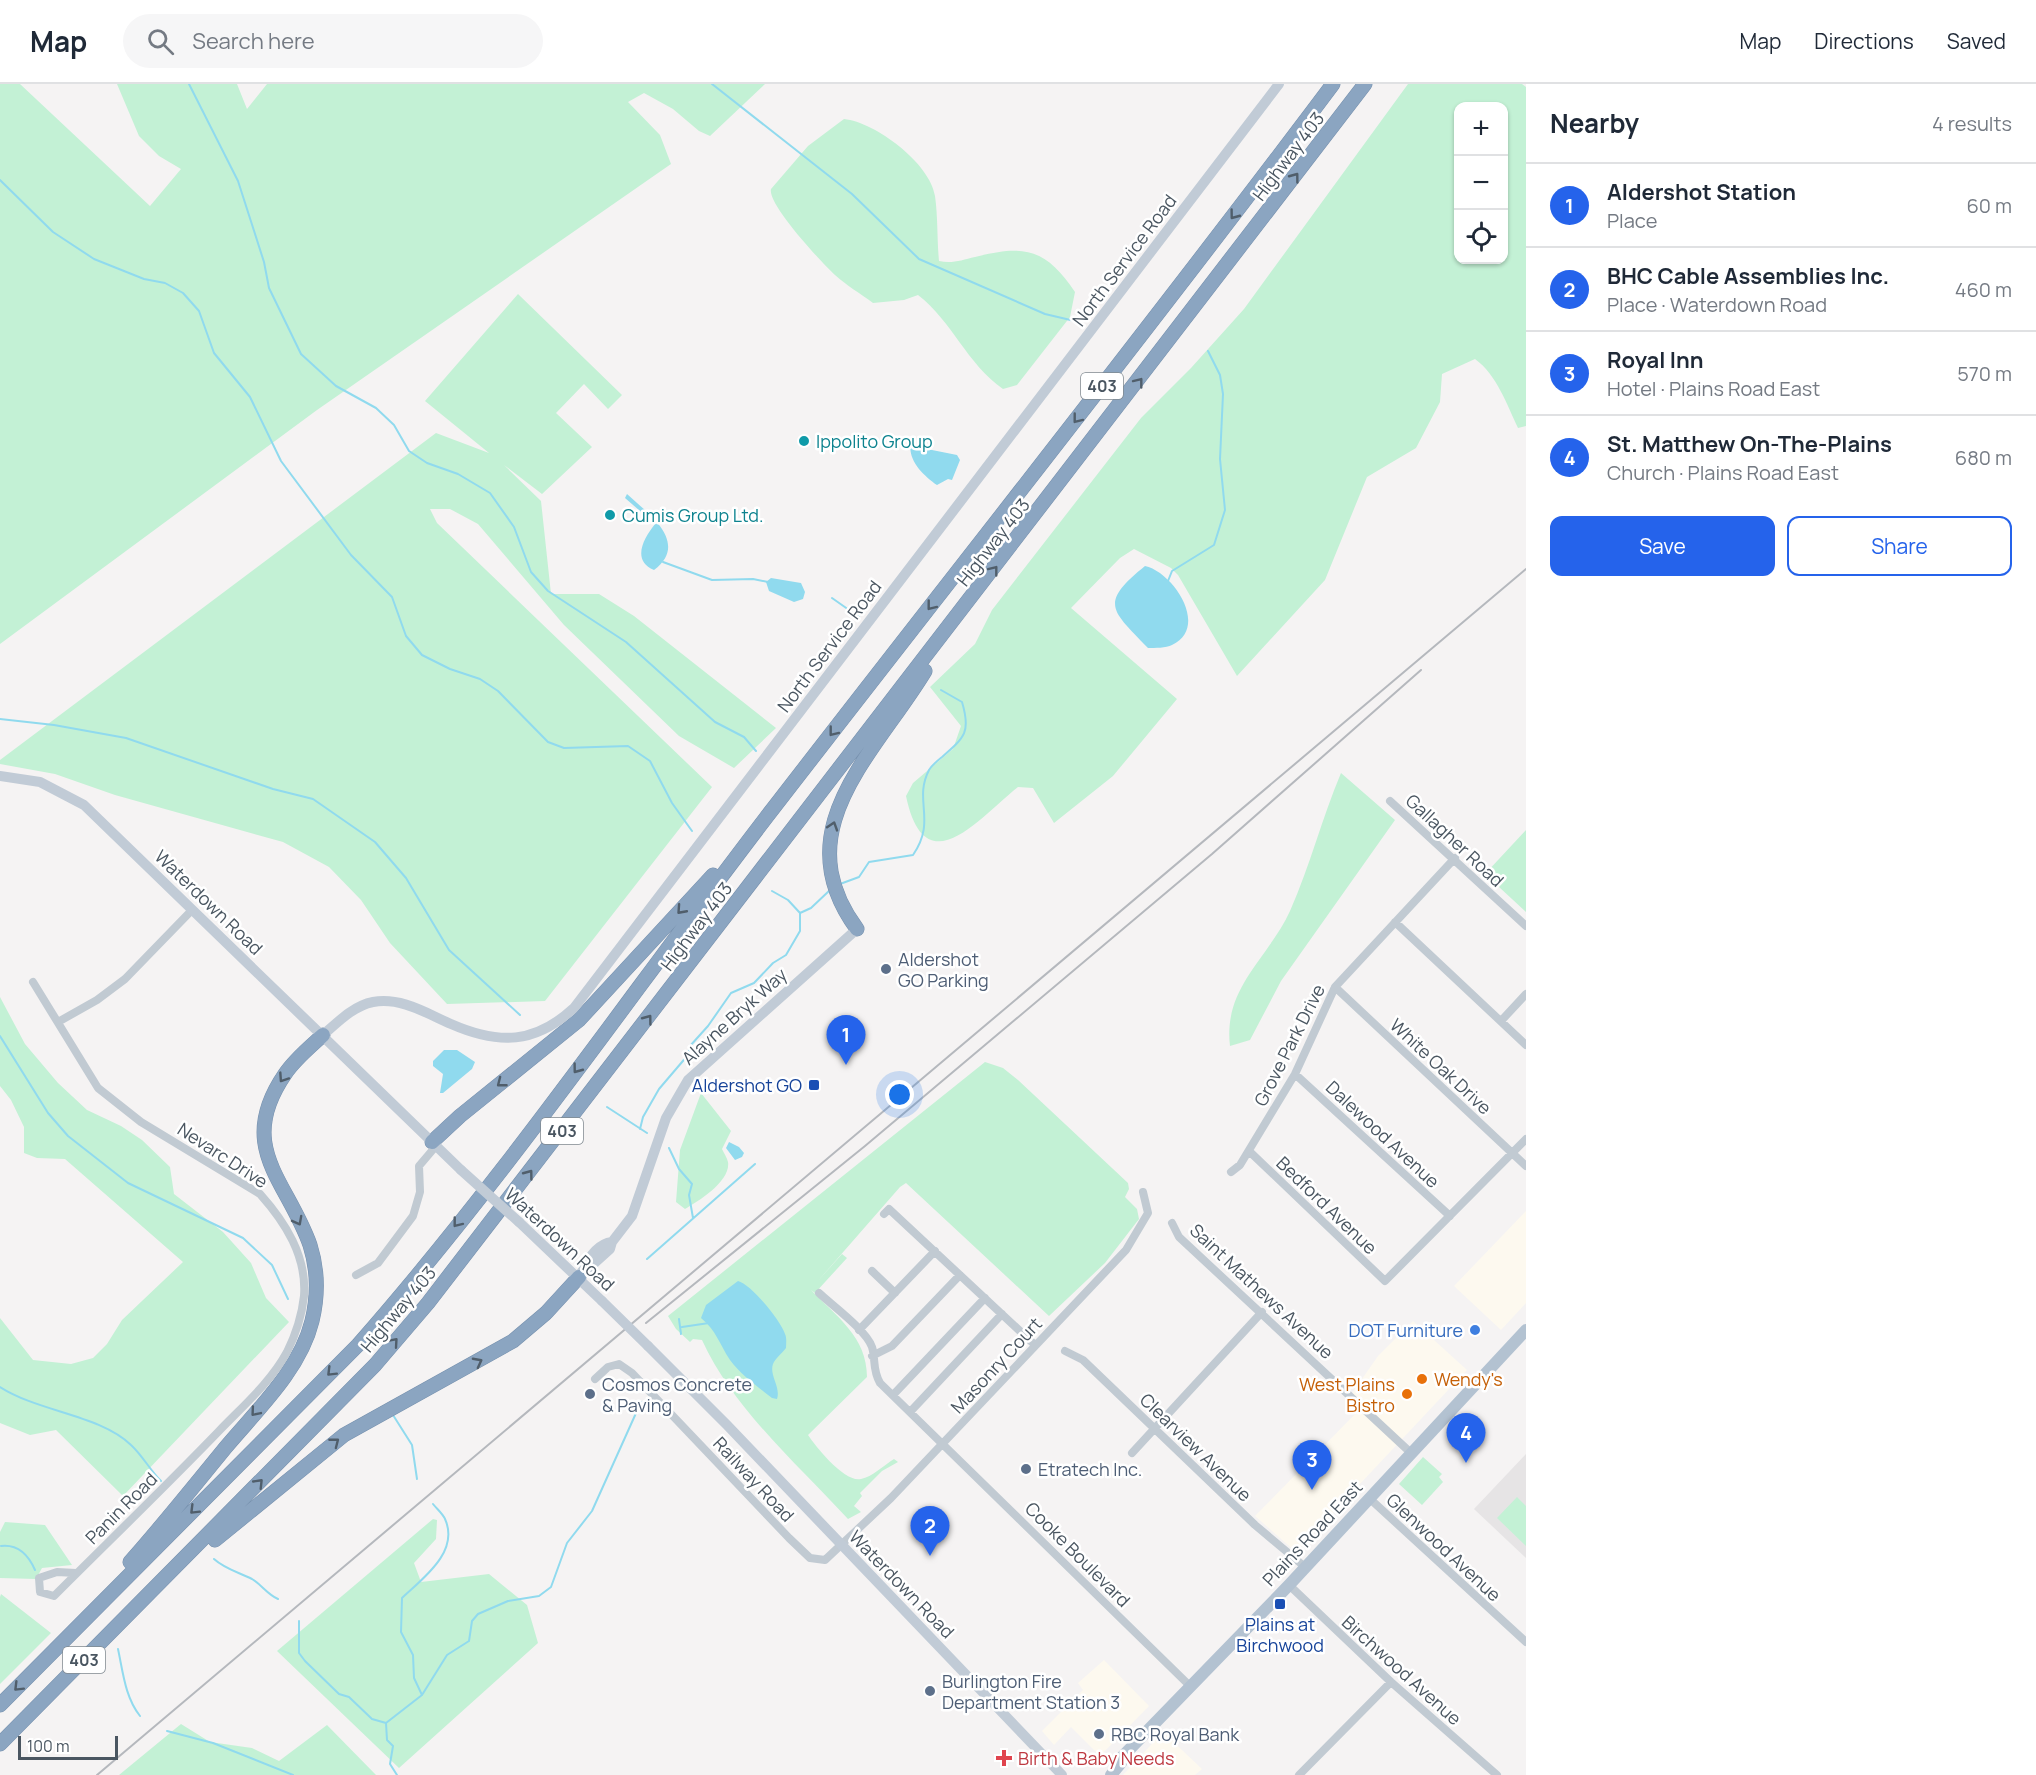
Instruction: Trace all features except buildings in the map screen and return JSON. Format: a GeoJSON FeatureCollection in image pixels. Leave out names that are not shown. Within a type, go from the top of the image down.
{"type":"FeatureCollection","features":[{"type":"Feature","properties":{"kind":"highway","name":"Highway 403"},"geometry":{"type":"LineString","coordinates":[[0,1705],[358,1345],[404,1292],[561,1090],[763,821],[1201,259],[1333,84]]}},
{"type":"Feature","properties":{"kind":"highway","name":"Highway 403"},"geometry":{"type":"LineString","coordinates":[[0,1744],[375,1365],[428,1303],[959,616],[1365,84]]}},
{"type":"Feature","properties":{"kind":"highway"},"geometry":{"type":"LineString","coordinates":[[857,929],[833,888],[828,863],[829,840],[842,801],[959,616]]}},
{"type":"Feature","properties":{"kind":"highway"},"geometry":{"type":"LineString","coordinates":[[434,1144],[460,1116],[579,1020],[763,821]]}},
{"type":"Feature","properties":{"kind":"highway"},"geometry":{"type":"LineString","coordinates":[[36,1669],[142,1549],[284,1377],[308,1335],[317,1288],[313,1256],[272,1169],[265,1145],[264,1124],[270,1101],[286,1072],[323,1035]]}},
{"type":"Feature","properties":{"kind":"highway"},"geometry":{"type":"LineString","coordinates":[[130,1614],[257,1503],[344,1435],[513,1341],[546,1313],[579,1277]]}},
{"type":"Feature","properties":{"kind":"main road","name":"Plains Road East"},"geometry":{"type":"LineString","coordinates":[[1111,1775],[1121,1763],[1122,1757],[1289,1585],[1526,1330]]}},
{"type":"Feature","properties":{"kind":"main road","name":"Plains Road East"},"geometry":{"type":"LineString","coordinates":[[1100,1775],[1116,1758],[1122,1757]]}},
{"type":"Feature","properties":{"kind":"street","name":"North Service Road"},"geometry":{"type":"LineString","coordinates":[[323,1035],[355,1009],[381,1001],[411,1006],[472,1032],[507,1039],[538,1033],[550,1028],[574,1008],[1279,84]]}},
{"type":"Feature","properties":{"kind":"street","name":"Waterdown Road"},"geometry":{"type":"LineString","coordinates":[[0,776],[40,782],[71,796],[98,818],[461,1170],[579,1277],[727,1425],[1062,1775]]}},
{"type":"Feature","properties":{"kind":"street","name":"Gallagher Road"},"geometry":{"type":"LineString","coordinates":[[1390,801],[1455,858],[1526,926]]}},
{"type":"Feature","properties":{"kind":"street","name":"Grove Park Drive"},"geometry":{"type":"LineString","coordinates":[[1231,1172],[1240,1165],[1295,1074],[1335,987],[1455,858]]}},
{"type":"Feature","properties":{"kind":"street"},"geometry":{"type":"LineString","coordinates":[[58,1022],[97,1000],[125,979],[192,910]]}},
{"type":"Feature","properties":{"kind":"street"},"geometry":{"type":"LineString","coordinates":[[1395,922],[1526,1045]]}},
{"type":"Feature","properties":{"kind":"street","name":"Alayne Bryk Way"},"geometry":{"type":"LineString","coordinates":[[579,1277],[610,1250],[612,1242],[636,1208],[666,1118],[682,1088],[697,1070],[857,929]]}},
{"type":"Feature","properties":{"kind":"street","name":"Nevarc Drive"},"geometry":{"type":"LineString","coordinates":[[33,982],[77,1058],[98,1088],[141,1122],[260,1194],[271,1206],[296,1247],[304,1293],[296,1328],[287,1353],[261,1388],[188,1464]]}},
{"type":"Feature","properties":{"kind":"street","name":"White Oak Drive"},"geometry":{"type":"LineString","coordinates":[[1335,987],[1526,1166]]}},
{"type":"Feature","properties":{"kind":"street"},"geometry":{"type":"LineString","coordinates":[[1502,1021],[1526,994]]}},
{"type":"Feature","properties":{"kind":"street","name":"Dalewood Avenue"},"geometry":{"type":"LineString","coordinates":[[1295,1074],[1450,1216]]}},
{"type":"Feature","properties":{"kind":"street"},"geometry":{"type":"LineString","coordinates":[[1450,1216],[1526,1139]]}},
{"type":"Feature","properties":{"kind":"street"},"geometry":{"type":"LineString","coordinates":[[356,1275],[378,1263],[413,1216],[420,1192],[419,1166],[434,1144]]}},
{"type":"Feature","properties":{"kind":"street","name":"Bedford Avenue"},"geometry":{"type":"LineString","coordinates":[[1249,1151],[1385,1281],[1450,1216]]}},
{"type":"Feature","properties":{"kind":"street","name":"Masonry Court"},"geometry":{"type":"LineString","coordinates":[[842,1547],[944,1443],[1126,1250],[1148,1213],[1143,1192]]}},
{"type":"Feature","properties":{"kind":"street"},"geometry":{"type":"LineString","coordinates":[[884,1214],[889,1209],[1035,1345]]}},
{"type":"Feature","properties":{"kind":"street","name":"Saint Mathews Avenue"},"geometry":{"type":"LineString","coordinates":[[1172,1223],[1179,1237],[1411,1453]]}},
{"type":"Feature","properties":{"kind":"street"},"geometry":{"type":"LineString","coordinates":[[819,1293],[859,1330],[935,1251]]}},
{"type":"Feature","properties":{"kind":"street"},"geometry":{"type":"LineString","coordinates":[[872,1271],[895,1293]]}},
{"type":"Feature","properties":{"kind":"street"},"geometry":{"type":"LineString","coordinates":[[872,1356],[892,1346],[960,1275]]}},
{"type":"Feature","properties":{"kind":"street"},"geometry":{"type":"LineString","coordinates":[[893,1395],[985,1298]]}},
{"type":"Feature","properties":{"kind":"street"},"geometry":{"type":"LineString","coordinates":[[1132,1453],[1262,1312]]}},
{"type":"Feature","properties":{"kind":"street"},"geometry":{"type":"LineString","coordinates":[[910,1412],[1002,1314]]}},
{"type":"Feature","properties":{"kind":"street","name":"Cooke Boulevard"},"geometry":{"type":"LineString","coordinates":[[859,1330],[872,1347],[874,1372],[880,1383],[944,1443],[1190,1686]]}},
{"type":"Feature","properties":{"kind":"street","name":"Clearview Avenue"},"geometry":{"type":"LineString","coordinates":[[1065,1351],[1083,1360],[1255,1525],[1305,1568]]}},
{"type":"Feature","properties":{"kind":"street","name":"Railway Road"},"geometry":{"type":"LineString","coordinates":[[595,1379],[608,1367],[619,1364],[632,1372],[810,1558],[825,1560],[842,1547]]}},
{"type":"Feature","properties":{"kind":"street","name":"Panin Road"},"geometry":{"type":"LineString","coordinates":[[76,1574],[46,1574],[39,1578],[40,1592],[54,1596],[188,1464]]}},
{"type":"Feature","properties":{"kind":"street","name":"Glenwood Avenue"},"geometry":{"type":"LineString","coordinates":[[1369,1498],[1526,1642]]}},
{"type":"Feature","properties":{"kind":"street","name":"Birchwood Avenue"},"geometry":{"type":"LineString","coordinates":[[1289,1585],[1391,1682],[1497,1775]]}},
{"type":"Feature","properties":{"kind":"street"},"geometry":{"type":"LineString","coordinates":[[1299,1775],[1391,1682]]}},
{"type":"Feature","properties":{"kind":"shaded area"},"geometry":{"type":"Polygon","coordinates":[[[1526,1211],[1526,1303],[1501,1330],[1454,1286],[1526,1211]]]}},
{"type":"Feature","properties":{"kind":"shaded area"},"geometry":{"type":"Polygon","coordinates":[[[1413,1321],[1467,1370],[1296,1552],[1255,1516],[1359,1410],[1348,1399],[1378,1356],[1413,1321]]]}},
{"type":"Feature","properties":{"kind":"shaded area"},"geometry":{"type":"Polygon","coordinates":[[[1526,1454],[1526,1558],[1474,1509],[1526,1454]]]}},
{"type":"Feature","properties":{"kind":"shaded area"},"geometry":{"type":"Polygon","coordinates":[[[1104,1660],[1149,1706],[1100,1756],[1071,1727],[1054,1745],[1042,1731],[1083,1690],[1078,1683],[1104,1660]]]}},
{"type":"Feature","properties":{"kind":"shaded area"},"geometry":{"type":"Polygon","coordinates":[[[1163,1732],[1202,1769],[1195,1775],[1123,1775],[1163,1732]]]}},
{"type":"Feature","properties":{"kind":"green space"},"geometry":{"type":"Polygon","coordinates":[[[0,84],[20,84],[150,206],[181,169],[159,156],[139,136],[117,84],[237,84],[247,109],[267,84],[765,84],[710,136],[699,131],[673,109],[644,93],[628,102],[660,135],[671,164],[317,410],[0,644],[0,84]]]}},
{"type":"Feature","properties":{"kind":"green space"},"geometry":{"type":"Polygon","coordinates":[[[1408,84],[1522,84],[1526,87],[1526,426],[1518,428],[1495,382],[1475,359],[1442,374],[1440,402],[1416,448],[1367,477],[1325,580],[1237,676],[1178,575],[1171,568],[1134,549],[1120,558],[1071,608],[1177,699],[1113,776],[1054,823],[1033,788],[1018,787],[987,814],[954,837],[940,841],[926,837],[915,823],[906,796],[913,783],[953,749],[961,726],[930,687],[975,644],[992,610],[1141,418],[1191,368],[1244,309],[1408,84]]]}},
{"type":"Feature","properties":{"kind":"green space"},"geometry":{"type":"Polygon","coordinates":[[[844,119],[857,122],[885,136],[899,146],[923,170],[931,183],[935,196],[939,261],[957,261],[1008,251],[1033,253],[1054,267],[1075,292],[1070,317],[1017,385],[1003,389],[990,379],[941,317],[918,295],[904,300],[873,303],[844,282],[808,246],[777,207],[771,189],[808,146],[844,119]]]}},
{"type":"Feature","properties":{"kind":"green space"},"geometry":{"type":"Polygon","coordinates":[[[518,294],[622,395],[608,409],[584,384],[556,413],[592,447],[542,494],[504,465],[541,501],[551,594],[599,594],[634,616],[776,728],[734,768],[679,736],[564,625],[478,524],[450,509],[430,509],[437,523],[712,787],[545,1001],[447,1004],[390,943],[361,900],[329,867],[283,842],[115,795],[55,774],[0,764],[0,760],[436,433],[489,453],[425,401],[518,294]]]}},
{"type":"Feature","properties":{"kind":"green space"},"geometry":{"type":"Polygon","coordinates":[[[1341,773],[1395,820],[1281,981],[1250,1040],[1230,1046],[1233,1007],[1249,974],[1290,911],[1341,773]]]}},
{"type":"Feature","properties":{"kind":"green space"},"geometry":{"type":"Polygon","coordinates":[[[1526,830],[1526,912],[1485,874],[1526,830]]]}},
{"type":"Feature","properties":{"kind":"green space"},"geometry":{"type":"Polygon","coordinates":[[[0,997],[25,1044],[58,1083],[87,1110],[121,1126],[142,1140],[170,1167],[174,1194],[223,1232],[251,1263],[266,1298],[289,1322],[123,1496],[56,1430],[30,1435],[0,1423],[0,1318],[33,1360],[71,1364],[93,1358],[107,1344],[122,1320],[183,1262],[65,1159],[37,1158],[24,1153],[24,1127],[11,1100],[0,1086],[0,997]]]}},
{"type":"Feature","properties":{"kind":"green space"},"geometry":{"type":"Polygon","coordinates":[[[985,1062],[1003,1068],[1018,1080],[1128,1183],[1129,1189],[1125,1197],[1137,1209],[1139,1219],[1105,1263],[1049,1316],[906,1183],[900,1187],[817,1282],[842,1254],[847,1258],[815,1293],[811,1290],[856,1339],[866,1363],[867,1377],[808,1435],[831,1463],[854,1479],[869,1476],[894,1459],[898,1462],[882,1471],[860,1493],[862,1496],[854,1506],[861,1512],[848,1519],[748,1412],[715,1365],[702,1340],[693,1339],[690,1342],[676,1329],[668,1316],[985,1062]]]}},
{"type":"Feature","properties":{"kind":"green space"},"geometry":{"type":"Polygon","coordinates":[[[701,1093],[731,1131],[722,1149],[728,1162],[728,1169],[713,1190],[685,1209],[676,1202],[680,1150],[701,1093]]]}},
{"type":"Feature","properties":{"kind":"green space"},"geometry":{"type":"Polygon","coordinates":[[[1423,1457],[1442,1474],[1439,1477],[1443,1482],[1422,1505],[1399,1484],[1423,1457]]]}},
{"type":"Feature","properties":{"kind":"green space"},"geometry":{"type":"Polygon","coordinates":[[[1517,1497],[1526,1506],[1526,1546],[1497,1518],[1517,1497]]]}},
{"type":"Feature","properties":{"kind":"green space"},"geometry":{"type":"Polygon","coordinates":[[[433,1519],[437,1520],[436,1539],[414,1563],[421,1582],[489,1574],[527,1605],[538,1643],[399,1768],[277,1651],[433,1519]]]}},
{"type":"Feature","properties":{"kind":"green space"},"geometry":{"type":"Polygon","coordinates":[[[5,1522],[45,1525],[72,1565],[42,1568],[36,1579],[0,1578],[0,1532],[5,1522]]]}},
{"type":"Feature","properties":{"kind":"green space"},"geometry":{"type":"Polygon","coordinates":[[[1,1594],[51,1633],[0,1684],[0,1597],[1,1594]]]}},
{"type":"Feature","properties":{"kind":"green space"},"geometry":{"type":"Polygon","coordinates":[[[181,1724],[210,1742],[252,1748],[279,1761],[327,1725],[376,1775],[119,1775],[181,1724]]]}},
{"type":"Feature","properties":{"kind":"water"},"geometry":{"type":"Polygon","coordinates":[[[911,442],[927,449],[957,455],[960,460],[952,480],[948,479],[937,485],[926,477],[911,455],[911,442]]]}},
{"type":"Feature","properties":{"kind":"water"},"geometry":{"type":"Polygon","coordinates":[[[627,494],[654,519],[667,538],[668,549],[664,559],[654,570],[647,566],[641,555],[644,542],[655,524],[625,498],[627,494]]]}},
{"type":"Feature","properties":{"kind":"water"},"geometry":{"type":"Polygon","coordinates":[[[1145,566],[1156,570],[1176,589],[1188,614],[1188,626],[1183,637],[1170,646],[1148,648],[1126,624],[1115,607],[1121,590],[1145,566]]]}},
{"type":"Feature","properties":{"kind":"water"},"geometry":{"type":"Polygon","coordinates":[[[771,578],[801,583],[805,592],[803,599],[794,602],[769,591],[766,582],[771,578]]]}},
{"type":"Feature","properties":{"kind":"water"},"geometry":{"type":"Polygon","coordinates":[[[444,1050],[457,1050],[475,1062],[472,1069],[440,1093],[443,1074],[433,1066],[433,1061],[444,1050]]]}},
{"type":"Feature","properties":{"kind":"water"},"geometry":{"type":"Polygon","coordinates":[[[729,1142],[739,1147],[744,1153],[742,1157],[735,1160],[726,1148],[729,1142]]]}},
{"type":"Feature","properties":{"kind":"water"},"geometry":{"type":"Polygon","coordinates":[[[738,1281],[765,1304],[786,1336],[786,1348],[775,1360],[772,1368],[777,1399],[772,1398],[739,1371],[701,1318],[706,1305],[738,1281]]]}},
{"type":"Feature","properties":{"kind":"waterway"},"geometry":{"type":"LineString","coordinates":[[189,84],[238,181],[264,262],[269,288],[301,354],[336,386],[376,408],[394,425],[409,451],[427,463],[458,474],[490,493],[514,527],[531,572],[548,591],[626,642],[715,722],[744,737],[756,751]]}},
{"type":"Feature","properties":{"kind":"waterway"},"geometry":{"type":"LineString","coordinates":[[712,84],[852,194],[919,259],[1045,314],[1079,322]]}},
{"type":"Feature","properties":{"kind":"waterway"},"geometry":{"type":"LineString","coordinates":[[0,180],[53,232],[94,259],[144,279],[165,283],[183,293],[199,311],[214,353],[250,397],[281,461],[351,555],[392,597],[406,636],[422,655],[450,669],[480,679],[498,691],[548,742],[564,748],[628,746],[650,761],[672,803],[692,831]]}},
{"type":"Feature","properties":{"kind":"waterway"},"geometry":{"type":"LineString","coordinates":[[1168,581],[1172,571],[1214,545],[1225,510],[1220,459],[1223,394],[1220,375],[1208,351]]}},
{"type":"Feature","properties":{"kind":"waterway"},"geometry":{"type":"LineString","coordinates":[[663,562],[712,580],[753,579],[768,582]]}},
{"type":"Feature","properties":{"kind":"waterway"},"geometry":{"type":"LineString","coordinates":[[832,598],[859,617]]}},
{"type":"Feature","properties":{"kind":"waterway"},"geometry":{"type":"LineString","coordinates":[[840,884],[859,877],[869,862],[913,855],[920,843],[924,821],[923,791],[929,770],[961,739],[966,727],[962,702],[941,690]]}},
{"type":"Feature","properties":{"kind":"waterway"},"geometry":{"type":"LineString","coordinates":[[0,719],[54,725],[126,738],[273,789],[313,799],[375,842],[406,878],[449,950],[520,1015]]}},
{"type":"Feature","properties":{"kind":"waterway"},"geometry":{"type":"LineString","coordinates":[[800,913],[811,908],[830,890]]}},
{"type":"Feature","properties":{"kind":"waterway"},"geometry":{"type":"LineString","coordinates":[[640,1129],[643,1117],[659,1089],[688,1055],[690,1046],[708,1026],[731,993],[754,983],[773,963],[786,955],[800,931],[800,913],[788,900],[772,891]]}},
{"type":"Feature","properties":{"kind":"waterway"},"geometry":{"type":"LineString","coordinates":[[0,1036],[48,1113],[68,1136],[128,1183],[243,1238],[272,1265],[288,1299]]}},
{"type":"Feature","properties":{"kind":"waterway"},"geometry":{"type":"LineString","coordinates":[[607,1107],[647,1133]]}},
{"type":"Feature","properties":{"kind":"waterway"},"geometry":{"type":"LineString","coordinates":[[669,1148],[679,1169],[692,1184],[689,1195],[693,1218]]}},
{"type":"Feature","properties":{"kind":"waterway"},"geometry":{"type":"LineString","coordinates":[[647,1259],[755,1164]]}},
{"type":"Feature","properties":{"kind":"waterway"},"geometry":{"type":"LineString","coordinates":[[679,1319],[681,1334]]}},
{"type":"Feature","properties":{"kind":"waterway"},"geometry":{"type":"LineString","coordinates":[[682,1327],[709,1323]]}},
{"type":"Feature","properties":{"kind":"waterway"},"geometry":{"type":"LineString","coordinates":[[0,1387],[33,1402],[86,1420],[118,1435],[135,1449],[161,1481]]}},
{"type":"Feature","properties":{"kind":"waterway"},"geometry":{"type":"LineString","coordinates":[[386,1723],[422,1695],[447,1655],[469,1641],[472,1621],[478,1614],[508,1601],[539,1596],[551,1587],[567,1543],[592,1511],[641,1402]]}},
{"type":"Feature","properties":{"kind":"waterway"},"geometry":{"type":"LineString","coordinates":[[393,1415],[412,1445],[417,1479]]}},
{"type":"Feature","properties":{"kind":"waterway"},"geometry":{"type":"LineString","coordinates":[[422,1695],[414,1678],[413,1655],[401,1632],[402,1598],[437,1564],[447,1543],[448,1531],[445,1519],[433,1504]]}},
{"type":"Feature","properties":{"kind":"waterway"},"geometry":{"type":"LineString","coordinates":[[1,1546],[22,1551],[35,1570]]}},
{"type":"Feature","properties":{"kind":"waterway"},"geometry":{"type":"LineString","coordinates":[[214,1559],[227,1568],[252,1579],[278,1599]]}},
{"type":"Feature","properties":{"kind":"waterway"},"geometry":{"type":"LineString","coordinates":[[299,1621],[299,1653],[305,1661],[339,1694],[349,1697],[372,1719],[386,1723]]}},
{"type":"Feature","properties":{"kind":"waterway"},"geometry":{"type":"LineString","coordinates":[[118,1649],[128,1693],[140,1716]]}},
{"type":"Feature","properties":{"kind":"waterway"},"geometry":{"type":"LineString","coordinates":[[386,1723],[387,1740],[393,1746],[390,1764],[397,1775]]}},
{"type":"Feature","properties":{"kind":"waterway"},"geometry":{"type":"LineString","coordinates":[[167,1731],[213,1743],[293,1775]]}},
{"type":"Feature","properties":{"kind":"railway"},"geometry":{"type":"LineString","coordinates":[[97,1775],[1526,569]]}},
{"type":"Feature","properties":{"kind":"railway"},"geometry":{"type":"LineString","coordinates":[[646,1323],[865,1146],[1212,854],[1421,670]]}},
{"type":"Feature","properties":{"kind":"place","name":"Ippolito Group"},"geometry":{"type":"Point","coordinates":[804,441]}},
{"type":"Feature","properties":{"kind":"place","name":"Cumis Group Ltd."},"geometry":{"type":"Point","coordinates":[610,515]}},
{"type":"Feature","properties":{"kind":"place","name":"Aldershot GO Parking"},"geometry":{"type":"Point","coordinates":[886,969]}},
{"type":"Feature","properties":{"kind":"place","name":"Aldershot Station"},"geometry":{"type":"Point","coordinates":[846,1065]}},
{"type":"Feature","properties":{"kind":"place","name":"Aldershot GO"},"geometry":{"type":"Point","coordinates":[814,1085]}},
{"type":"Feature","properties":{"kind":"place","name":"DOT Furniture"},"geometry":{"type":"Point","coordinates":[1475,1330]}},
{"type":"Feature","properties":{"kind":"place","name":"Wendy's"},"geometry":{"type":"Point","coordinates":[1422,1379]}},
{"type":"Feature","properties":{"kind":"place","name":"Cosmos Concrete & Paving"},"geometry":{"type":"Point","coordinates":[590,1394]}},
{"type":"Feature","properties":{"kind":"place","name":"West Plains Bistro"},"geometry":{"type":"Point","coordinates":[1407,1394]}},
{"type":"Feature","properties":{"kind":"place","name":"St. Matthew On-The-Plains"},"geometry":{"type":"Point","coordinates":[1466,1463]}},
{"type":"Feature","properties":{"kind":"place","name":"Etratech Inc."},"geometry":{"type":"Point","coordinates":[1026,1469]}},
{"type":"Feature","properties":{"kind":"place","name":"Royal Inn"},"geometry":{"type":"Point","coordinates":[1312,1490]}},
{"type":"Feature","properties":{"kind":"place","name":"BHC Cable Assemblies Inc."},"geometry":{"type":"Point","coordinates":[930,1556]}},
{"type":"Feature","properties":{"kind":"place","name":"Plains at Birchwood"},"geometry":{"type":"Point","coordinates":[1280,1604]}},
{"type":"Feature","properties":{"kind":"place","name":"Burlington Fire Department Station 3"},"geometry":{"type":"Point","coordinates":[930,1691]}},
{"type":"Feature","properties":{"kind":"place","name":"RBC Royal Bank"},"geometry":{"type":"Point","coordinates":[1099,1734]}},
{"type":"Feature","properties":{"kind":"place","name":"Birth & Baby Needs"},"geometry":{"type":"Point","coordinates":[1004,1758]}}]}
